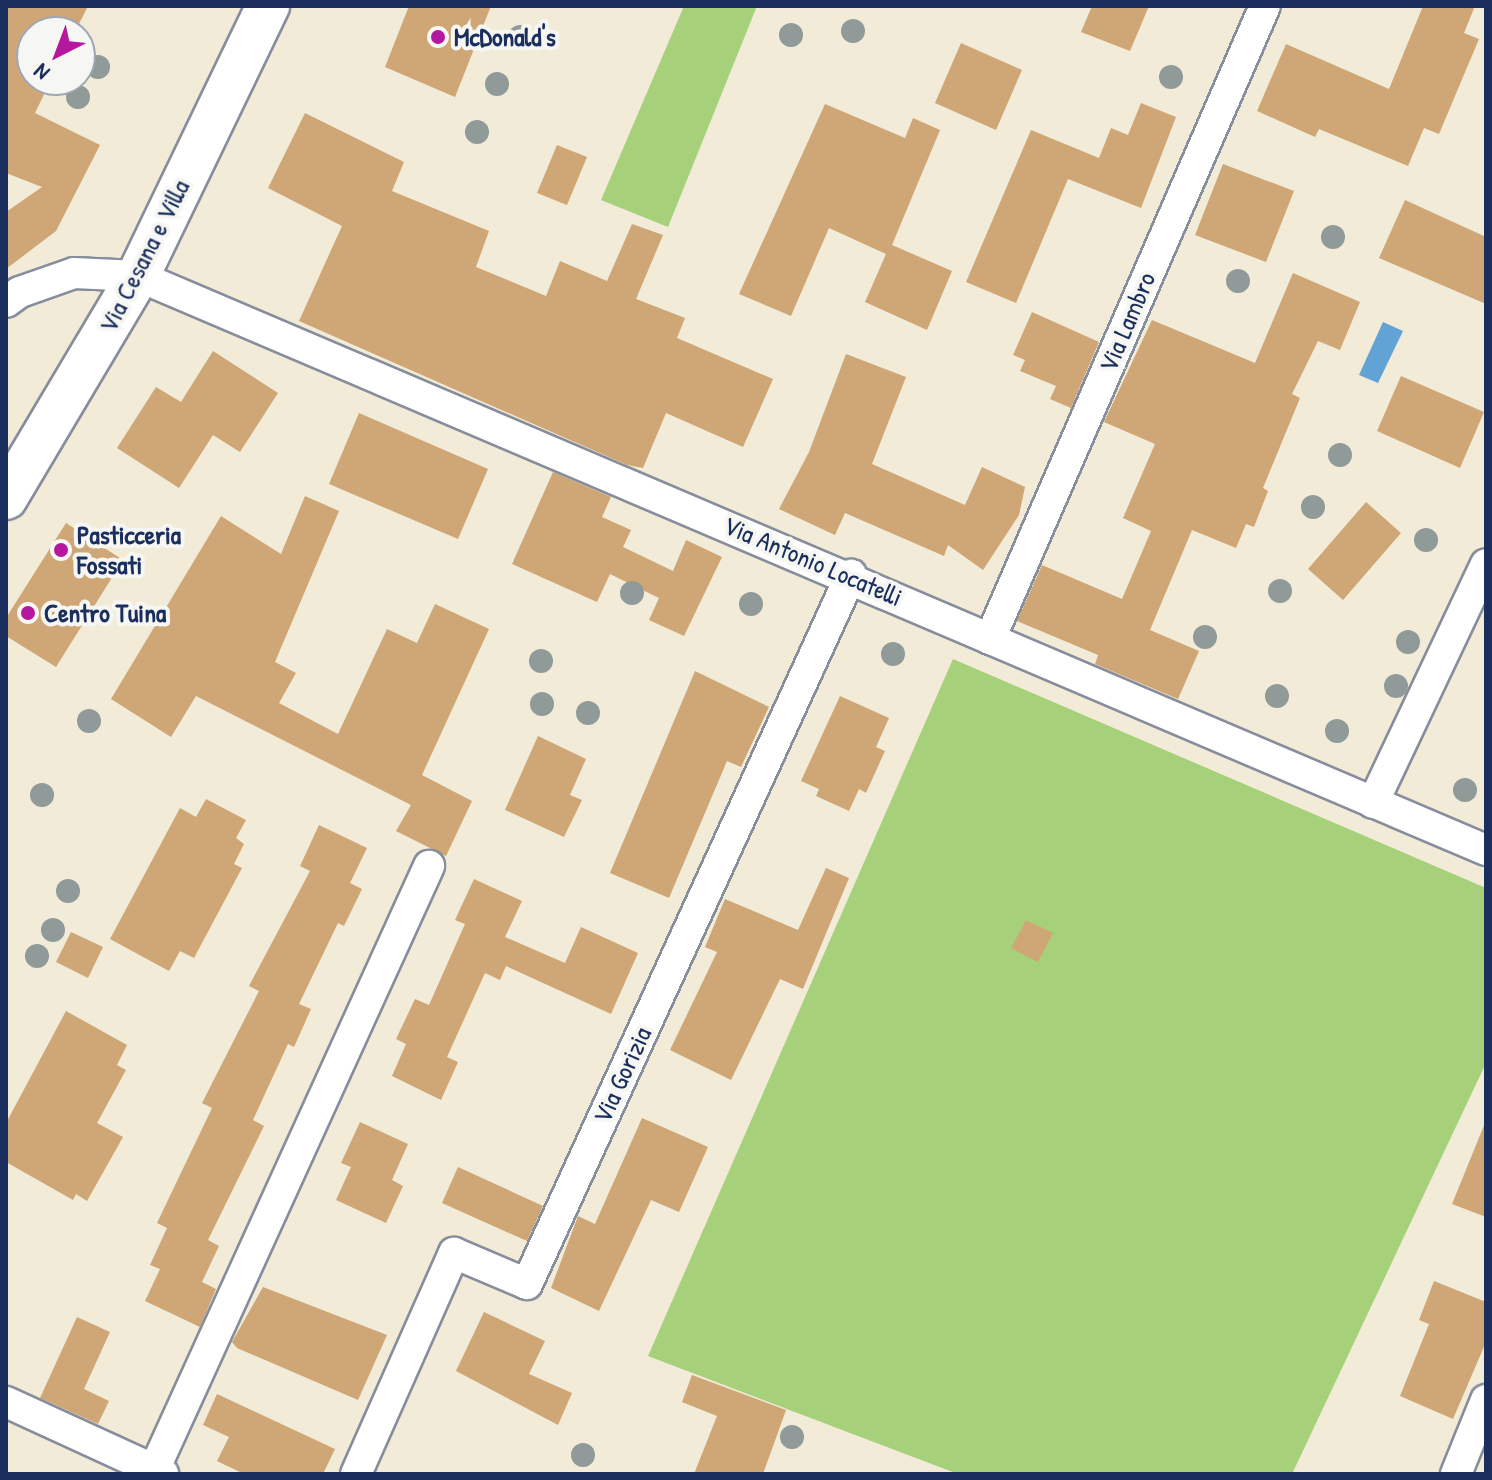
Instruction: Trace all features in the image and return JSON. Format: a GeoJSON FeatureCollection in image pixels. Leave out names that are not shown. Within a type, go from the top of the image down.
{"type":"FeatureCollection","features":[{"type":"Feature","properties":{"kind":"main road","name":"Via Cesana e Villa"},"geometry":{"type":"LineString","coordinates":[[6,498],[138,276],[268,6]]}},
{"type":"Feature","properties":{"kind":"street","name":"Via Lambro"},"geometry":{"type":"LineString","coordinates":[[990,639],[1265,6]]}},
{"type":"Feature","properties":{"kind":"street"},"geometry":{"type":"LineString","coordinates":[[6,302],[20,292],[74,273],[138,276]]}},
{"type":"Feature","properties":{"kind":"street","name":"Via Antonio Locatelli"},"geometry":{"type":"LineString","coordinates":[[138,276],[851,575],[990,639],[1486,850]]}},
{"type":"Feature","properties":{"kind":"street"},"geometry":{"type":"LineString","coordinates":[[1373,803],[1486,564]]}},
{"type":"Feature","properties":{"kind":"street","name":"Via Gorizia"},"geometry":{"type":"LineString","coordinates":[[356,1474],[454,1253],[527,1284],[851,575]]}},
{"type":"Feature","properties":{"kind":"street"},"geometry":{"type":"LineString","coordinates":[[6,1402],[158,1472],[429,866]]}},
{"type":"Feature","properties":{"kind":"street"},"geometry":{"type":"LineString","coordinates":[[1456,1474],[1486,1400]]}},
{"type":"Feature","properties":{"kind":"green space"},"geometry":{"type":"Polygon","coordinates":[[[684,6],[757,6],[668,227],[601,200],[684,6]]]}},
{"type":"Feature","properties":{"kind":"green space"},"geometry":{"type":"Polygon","coordinates":[[[953,659],[1486,888],[1486,1063],[1292,1474],[958,1474],[648,1356],[953,659]]]}},
{"type":"Feature","properties":{"kind":"water"},"geometry":{"type":"Polygon","coordinates":[[[1383,322],[1403,331],[1378,383],[1359,375],[1383,322]]]}},
{"type":"Feature","properties":{"kind":"building"},"geometry":{"type":"Polygon","coordinates":[[[6,6],[88,6],[83,16],[16,16],[16,96],[43,96],[35,113],[100,145],[56,231],[6,269],[6,212],[42,187],[6,173],[6,6]]]}},
{"type":"Feature","properties":{"kind":"building","name":"McDonald's"},"geometry":{"type":"Polygon","coordinates":[[[409,6],[491,6],[455,97],[385,67],[409,6]]]}},
{"type":"Feature","properties":{"kind":"building"},"geometry":{"type":"Polygon","coordinates":[[[1092,6],[1149,6],[1130,51],[1081,32],[1092,6]]]}},
{"type":"Feature","properties":{"kind":"building"},"geometry":{"type":"Polygon","coordinates":[[[1423,6],[1475,6],[1464,33],[1479,39],[1439,134],[1424,128],[1408,166],[1319,129],[1315,137],[1257,111],[1286,44],[1389,89],[1423,6]]]}},
{"type":"Feature","properties":{"kind":"building"},"geometry":{"type":"Polygon","coordinates":[[[961,43],[1022,70],[996,130],[935,103],[961,43]]]}},
{"type":"Feature","properties":{"kind":"building"},"geometry":{"type":"Polygon","coordinates":[[[1141,103],[1176,117],[1141,208],[1068,179],[1016,303],[966,282],[1031,130],[1099,158],[1111,128],[1128,135],[1141,103]]]}},
{"type":"Feature","properties":{"kind":"building"},"geometry":{"type":"Polygon","coordinates":[[[825,104],[905,138],[913,118],[940,130],[892,245],[952,271],[927,330],[865,302],[886,254],[829,228],[791,316],[739,294],[825,104]]]}},
{"type":"Feature","properties":{"kind":"building"},"geometry":{"type":"Polygon","coordinates":[[[305,113],[404,162],[392,191],[489,231],[476,267],[546,296],[560,261],[607,281],[632,224],[663,235],[636,299],[685,318],[677,338],[773,379],[743,447],[666,413],[643,468],[627,465],[299,321],[342,226],[268,188],[305,113]]]}},
{"type":"Feature","properties":{"kind":"building"},"geometry":{"type":"Polygon","coordinates":[[[557,145],[587,157],[567,205],[537,193],[557,145]]]}},
{"type":"Feature","properties":{"kind":"building"},"geometry":{"type":"Polygon","coordinates":[[[1223,164],[1294,191],[1266,262],[1195,235],[1223,164]]]}},
{"type":"Feature","properties":{"kind":"building"},"geometry":{"type":"Polygon","coordinates":[[[1405,200],[1486,237],[1486,304],[1379,258],[1405,200]]]}},
{"type":"Feature","properties":{"kind":"building"},"geometry":{"type":"Polygon","coordinates":[[[1293,273],[1360,302],[1340,350],[1318,341],[1292,394],[1300,398],[1263,488],[1268,491],[1254,527],[1246,524],[1236,548],[1192,530],[1150,630],[1199,651],[1178,699],[1095,664],[1098,655],[1017,621],[1042,565],[1122,599],[1151,531],[1123,518],[1155,444],[1104,422],[1152,320],[1255,363],[1293,273]]]}},
{"type":"Feature","properties":{"kind":"building"},"geometry":{"type":"Polygon","coordinates":[[[1032,312],[1099,342],[1071,408],[1050,399],[1056,386],[1020,371],[1025,360],[1013,355],[1032,312]]]}},
{"type":"Feature","properties":{"kind":"building"},"geometry":{"type":"Polygon","coordinates":[[[213,351],[278,393],[240,452],[213,435],[179,488],[117,448],[156,387],[181,402],[213,351]]]}},
{"type":"Feature","properties":{"kind":"building"},"geometry":{"type":"Polygon","coordinates":[[[846,354],[906,377],[872,464],[965,505],[982,467],[1025,487],[1019,515],[983,570],[948,545],[944,556],[845,513],[835,535],[779,509],[809,452],[846,354]]]}},
{"type":"Feature","properties":{"kind":"building"},"geometry":{"type":"Polygon","coordinates":[[[1401,376],[1484,412],[1460,468],[1377,431],[1401,376]]]}},
{"type":"Feature","properties":{"kind":"building"},"geometry":{"type":"Polygon","coordinates":[[[359,413],[488,469],[458,539],[329,484],[359,413]]]}},
{"type":"Feature","properties":{"kind":"building"},"geometry":{"type":"Polygon","coordinates":[[[553,472],[611,497],[602,517],[631,530],[623,547],[673,571],[686,540],[722,557],[684,636],[649,620],[659,598],[610,574],[597,602],[512,564],[553,472]]]}},
{"type":"Feature","properties":{"kind":"building"},"geometry":{"type":"Polygon","coordinates":[[[305,496],[339,511],[275,662],[296,673],[279,703],[338,734],[387,629],[417,643],[435,604],[489,629],[422,775],[472,801],[446,856],[396,831],[411,805],[196,696],[171,737],[111,699],[221,516],[281,554],[305,496]]]}},
{"type":"Feature","properties":{"kind":"building"},"geometry":{"type":"Polygon","coordinates":[[[1366,502],[1401,533],[1343,600],[1308,569],[1366,502]]]}},
{"type":"Feature","properties":{"kind":"building"},"geometry":{"type":"Polygon","coordinates":[[[66,523],[123,560],[56,667],[6,636],[6,618],[66,523]]]}},
{"type":"Feature","properties":{"kind":"building"},"geometry":{"type":"Polygon","coordinates":[[[695,671],[769,707],[741,767],[727,761],[669,898],[610,873],[695,671]]]}},
{"type":"Feature","properties":{"kind":"building"},"geometry":{"type":"Polygon","coordinates":[[[840,696],[889,718],[876,747],[885,751],[866,793],[859,789],[849,811],[816,796],[819,789],[801,781],[840,696]]]}},
{"type":"Feature","properties":{"kind":"building"},"geometry":{"type":"Polygon","coordinates":[[[538,736],[586,759],[570,795],[582,800],[564,837],[505,810],[538,736]]]}},
{"type":"Feature","properties":{"kind":"building"},"geometry":{"type":"Polygon","coordinates":[[[206,799],[246,820],[236,838],[244,844],[234,864],[242,868],[194,958],[180,951],[169,971],[110,939],[180,808],[196,817],[206,799]]]}},
{"type":"Feature","properties":{"kind":"building"},"geometry":{"type":"Polygon","coordinates":[[[319,825],[367,848],[350,883],[362,889],[344,926],[338,923],[299,1004],[311,1009],[294,1047],[288,1044],[253,1120],[264,1126],[208,1240],[219,1246],[202,1282],[216,1289],[200,1327],[145,1301],[160,1269],[150,1265],[167,1228],[157,1223],[212,1108],[202,1103],[259,991],[249,986],[310,871],[300,866],[319,825]]]}},
{"type":"Feature","properties":{"kind":"building"},"geometry":{"type":"Polygon","coordinates":[[[826,868],[849,878],[803,989],[780,979],[731,1080],[670,1050],[717,952],[705,947],[725,899],[798,930],[826,868]]]}},
{"type":"Feature","properties":{"kind":"building"},"geometry":{"type":"Polygon","coordinates":[[[474,879],[522,901],[505,937],[565,963],[581,927],[638,953],[611,1014],[506,966],[500,980],[485,973],[447,1057],[458,1062],[441,1100],[392,1076],[406,1044],[396,1039],[415,999],[429,1005],[465,924],[455,920],[474,879]]]}},
{"type":"Feature","properties":{"kind":"building"},"geometry":{"type":"Polygon","coordinates":[[[1026,920],[1053,933],[1038,962],[1011,948],[1026,920]]]}},
{"type":"Feature","properties":{"kind":"building"},"geometry":{"type":"Polygon","coordinates":[[[71,932],[103,947],[88,978],[56,962],[71,932]]]}},
{"type":"Feature","properties":{"kind":"building"},"geometry":{"type":"Polygon","coordinates":[[[66,1011],[127,1045],[117,1065],[126,1070],[97,1123],[123,1137],[87,1201],[76,1194],[73,1200],[6,1162],[6,1123],[66,1011]]]}},
{"type":"Feature","properties":{"kind":"building"},"geometry":{"type":"Polygon","coordinates":[[[642,1118],[708,1147],[679,1212],[651,1200],[599,1311],[551,1288],[578,1216],[595,1224],[642,1118]]]}},
{"type":"Feature","properties":{"kind":"building"},"geometry":{"type":"Polygon","coordinates":[[[360,1122],[408,1144],[392,1180],[403,1186],[386,1223],[336,1200],[351,1167],[341,1163],[360,1122]]]}},
{"type":"Feature","properties":{"kind":"building"},"geometry":{"type":"Polygon","coordinates":[[[1486,1123],[1486,1217],[1452,1204],[1486,1123]]]}},
{"type":"Feature","properties":{"kind":"building"},"geometry":{"type":"Polygon","coordinates":[[[458,1167],[543,1206],[527,1241],[442,1203],[458,1167]]]}},
{"type":"Feature","properties":{"kind":"building"},"geometry":{"type":"Polygon","coordinates":[[[1434,1281],[1486,1302],[1486,1342],[1453,1419],[1400,1396],[1429,1324],[1419,1320],[1434,1281]]]}},
{"type":"Feature","properties":{"kind":"building"},"geometry":{"type":"Polygon","coordinates":[[[263,1287],[387,1335],[358,1400],[237,1348],[232,1342],[263,1287]]]}},
{"type":"Feature","properties":{"kind":"building"},"geometry":{"type":"Polygon","coordinates":[[[484,1312],[545,1341],[529,1374],[572,1393],[558,1425],[456,1371],[484,1312]]]}},
{"type":"Feature","properties":{"kind":"building"},"geometry":{"type":"Polygon","coordinates":[[[77,1317],[110,1332],[84,1389],[109,1401],[98,1424],[40,1398],[77,1317]]]}},
{"type":"Feature","properties":{"kind":"building"},"geometry":{"type":"Polygon","coordinates":[[[692,1375],[786,1410],[763,1474],[694,1474],[717,1416],[682,1402],[692,1375]]]}},
{"type":"Feature","properties":{"kind":"building"},"geometry":{"type":"Polygon","coordinates":[[[217,1394],[335,1449],[323,1474],[244,1474],[217,1461],[229,1437],[203,1425],[217,1394]]]}},
{"type":"Feature","properties":{"kind":"place","name":"McDonald's"},"geometry":{"type":"Point","coordinates":[438,37]}},
{"type":"Feature","properties":{"kind":"place","name":"Pasticceria Fossati"},"geometry":{"type":"Point","coordinates":[61,550]}},
{"type":"Feature","properties":{"kind":"place","name":"Centro Tuina"},"geometry":{"type":"Point","coordinates":[28,613]}}]}
